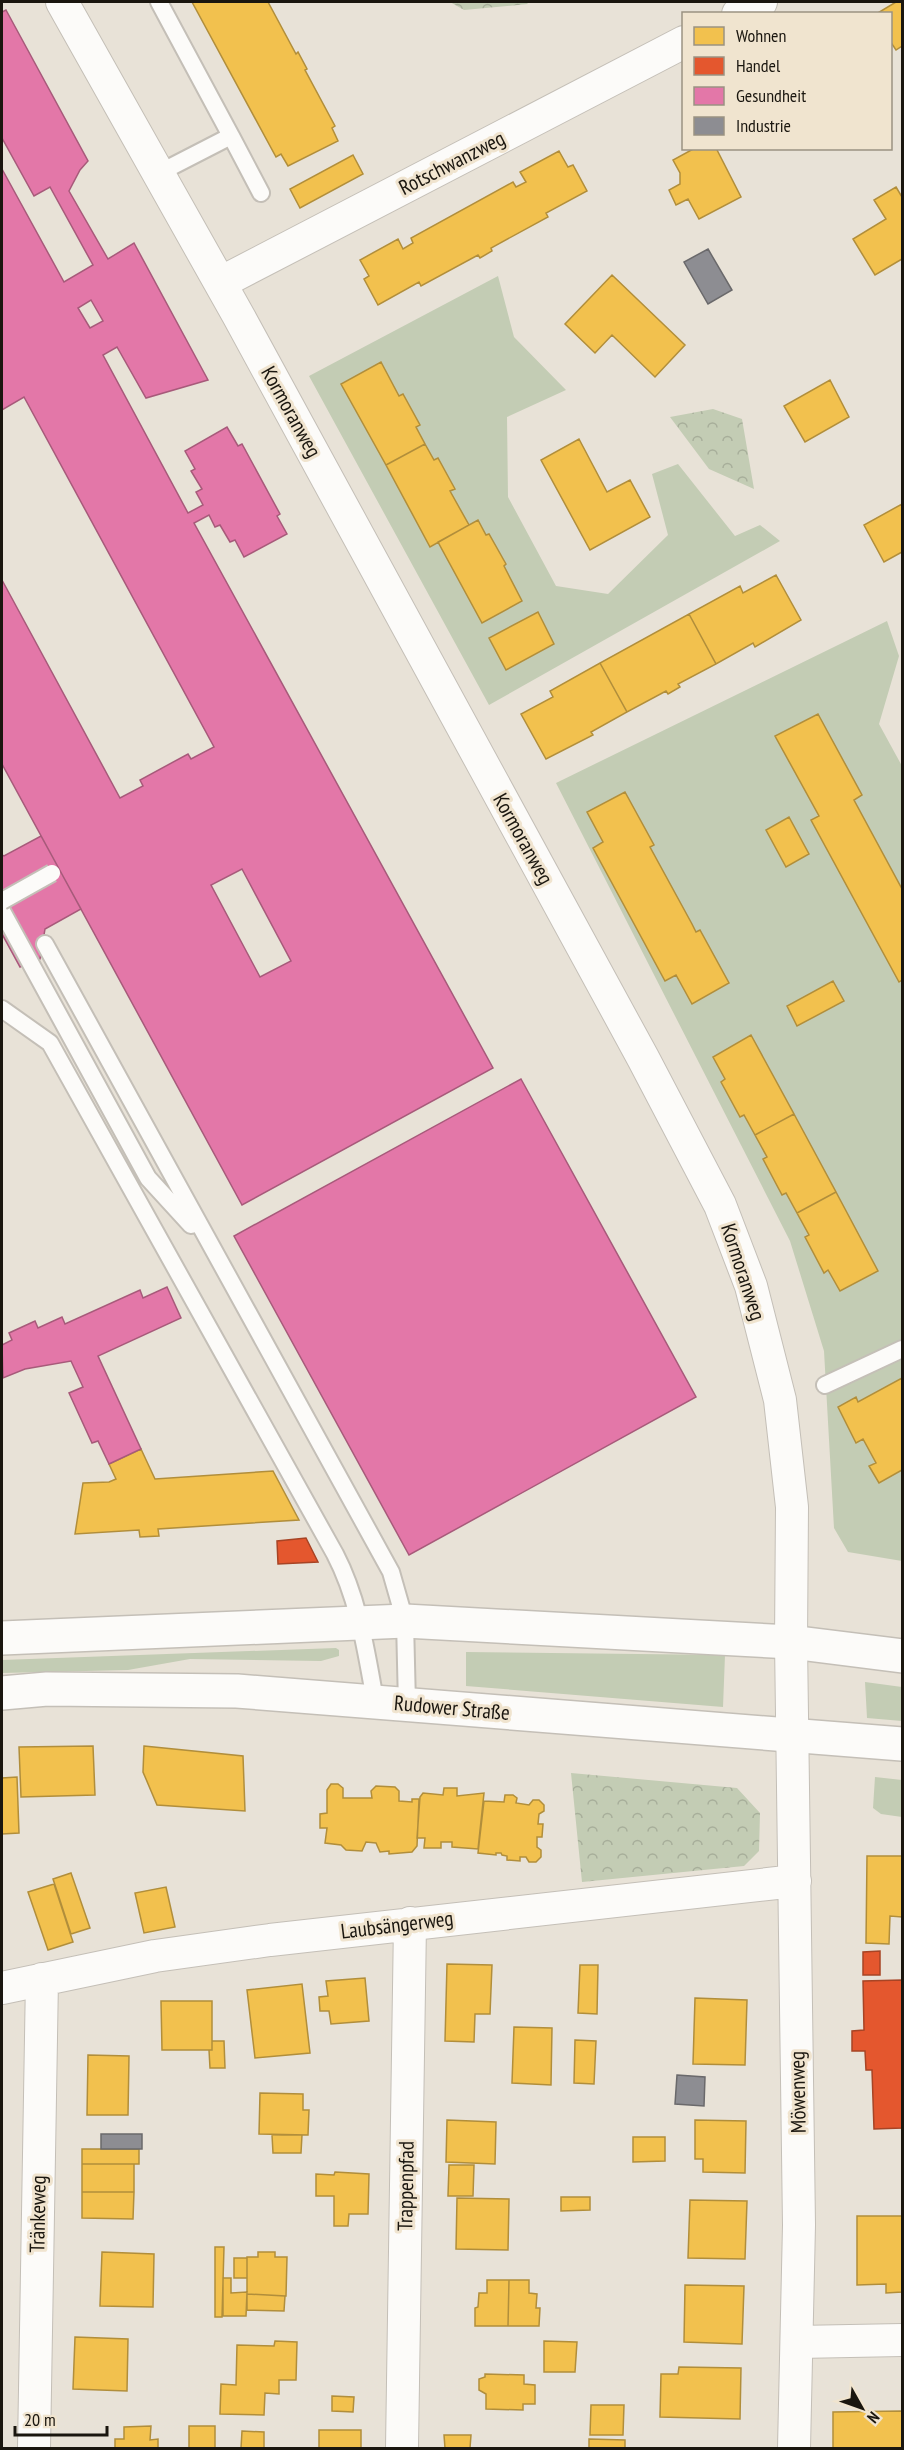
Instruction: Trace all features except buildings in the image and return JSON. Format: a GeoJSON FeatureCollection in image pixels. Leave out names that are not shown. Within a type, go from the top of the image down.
{"type":"FeatureCollection","features":[{"type":"Feature","properties":{"kind":"main road"},"geometry":{"type":"LineString","coordinates":[[2,1638],[405,1621],[589,1629],[791,1642],[903,1656]]}},
{"type":"Feature","properties":{"kind":"main road","name":"Rudower Straße"},"geometry":{"type":"LineString","coordinates":[[2,1693],[46,1689],[237,1691],[903,1744]]}},
{"type":"Feature","properties":{"kind":"street","name":"Kormoranweg"},"geometry":{"type":"LineString","coordinates":[[62,2],[220,283],[647,1065],[720,1205],[751,1286],[780,1400],[792,1507],[793,1736]]}},
{"type":"Feature","properties":{"kind":"street"},"geometry":{"type":"LineString","coordinates":[[742,12],[761,2]]}},
{"type":"Feature","properties":{"kind":"street","name":"Rotschwanzweg"},"geometry":{"type":"LineString","coordinates":[[220,283],[682,43]]}},
{"type":"Feature","properties":{"kind":"street","name":"Möwenweg"},"geometry":{"type":"LineString","coordinates":[[793,1736],[799,2214],[794,2448]]}},
{"type":"Feature","properties":{"kind":"street","name":"Laubsängerweg"},"geometry":{"type":"LineString","coordinates":[[2,1988],[155,1956],[410,1923],[795,1881]]}},
{"type":"Feature","properties":{"kind":"street","name":"Trappenpfad"},"geometry":{"type":"LineString","coordinates":[[402,2448],[410,1923]]}},
{"type":"Feature","properties":{"kind":"street","name":"Tränkeweg"},"geometry":{"type":"LineString","coordinates":[[34,2448],[42,1979]]}},
{"type":"Feature","properties":{"kind":"street"},"geometry":{"type":"LineString","coordinates":[[798,2342],[903,2340]]}},
{"type":"Feature","properties":{"kind":"lane"},"geometry":{"type":"LineString","coordinates":[[159,2],[261,193]]}},
{"type":"Feature","properties":{"kind":"lane"},"geometry":{"type":"LineString","coordinates":[[159,173],[231,136]]}},
{"type":"Feature","properties":{"kind":"lane"},"geometry":{"type":"LineString","coordinates":[[2,901],[52,873]]}},
{"type":"Feature","properties":{"kind":"lane"},"geometry":{"type":"LineString","coordinates":[[2,911],[148,1178],[210,1246]]}},
{"type":"Feature","properties":{"kind":"lane"},"geometry":{"type":"LineString","coordinates":[[45,944],[391,1572],[405,1621],[391,1703]]}},
{"type":"Feature","properties":{"kind":"lane"},"geometry":{"type":"LineString","coordinates":[[2,1009],[50,1043],[335,1554],[344,1572],[360,1622],[391,1703]]}},
{"type":"Feature","properties":{"kind":"lane"},"geometry":{"type":"LineString","coordinates":[[825,1385],[903,1349]]}},
{"type":"Feature","properties":{"kind":"green space"},"geometry":{"type":"Polygon","coordinates":[[[450,2],[526,2],[528,4],[464,10],[450,2]]]}},
{"type":"Feature","properties":{"kind":"green space"},"geometry":{"type":"Polygon","coordinates":[[[498,276],[514,337],[566,390],[507,417],[508,497],[556,586],[608,594],[668,535],[652,474],[678,464],[735,536],[760,525],[780,541],[489,705],[309,376],[498,276]]]}},
{"type":"Feature","properties":{"kind":"green space"},"geometry":{"type":"Polygon","coordinates":[[[713,409],[742,419],[754,489],[709,469],[670,417],[713,409]]]}},
{"type":"Feature","properties":{"kind":"green space"},"geometry":{"type":"Polygon","coordinates":[[[887,621],[899,656],[879,724],[902,766],[902,1561],[848,1552],[834,1528],[824,1351],[790,1241],[556,783],[887,621]]]}},
{"type":"Feature","properties":{"kind":"green space"},"geometry":{"type":"Polygon","coordinates":[[[336,1648],[339,1650],[339,1656],[321,1661],[190,1659],[128,1670],[2,1673],[2,1660],[336,1648]]]}},
{"type":"Feature","properties":{"kind":"green space"},"geometry":{"type":"Polygon","coordinates":[[[466,1652],[725,1655],[723,1707],[466,1686],[466,1652]]]}},
{"type":"Feature","properties":{"kind":"green space"},"geometry":{"type":"Polygon","coordinates":[[[865,1682],[902,1687],[902,1721],[867,1718],[865,1682]]]}},
{"type":"Feature","properties":{"kind":"green space"},"geometry":{"type":"Polygon","coordinates":[[[571,1773],[737,1788],[760,1813],[759,1851],[744,1866],[582,1882],[571,1773]]]}},
{"type":"Feature","properties":{"kind":"green space"},"geometry":{"type":"Polygon","coordinates":[[[875,1777],[902,1780],[902,1817],[881,1814],[873,1808],[875,1777]]]}}]}
